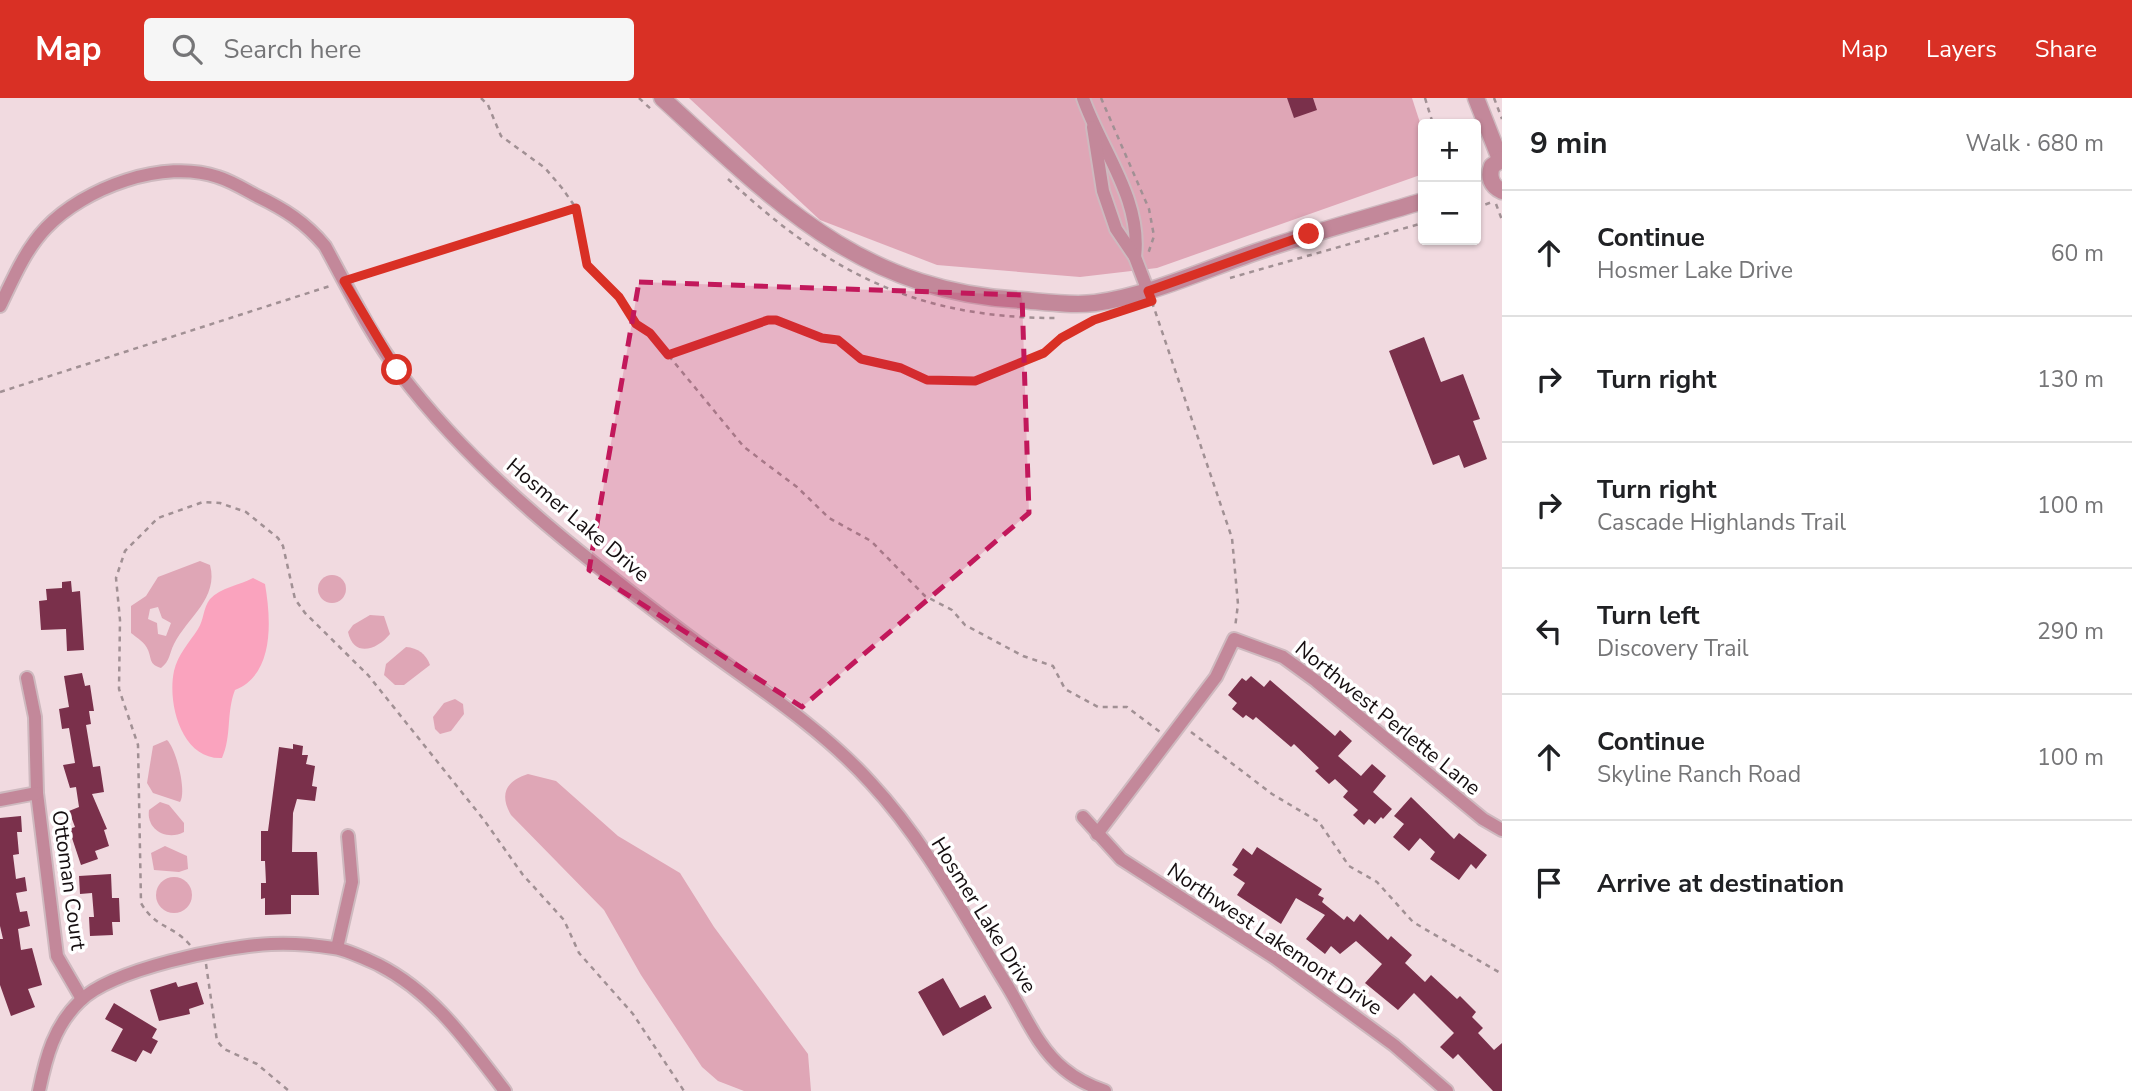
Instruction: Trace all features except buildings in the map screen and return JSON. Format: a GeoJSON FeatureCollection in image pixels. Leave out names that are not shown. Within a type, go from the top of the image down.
{"type":"FeatureCollection","features":[{"type":"Feature","properties":{"kind":"street"},"geometry":{"type":"LineString","coordinates":[[662,98],[773,199],[852,254],[884,270],[942,289],[994,299],[1093,303],[1147,299],[1309,234],[1418,202]]}},
{"type":"Feature","properties":{"kind":"street"},"geometry":{"type":"LineString","coordinates":[[1083,98],[1093,127],[1126,192],[1135,225],[1135,257],[1147,299]]}},
{"type":"Feature","properties":{"kind":"street"},"geometry":{"type":"LineString","coordinates":[[1476,98],[1501,159],[1490,171],[1491,190]]}},
{"type":"Feature","properties":{"kind":"street"},"geometry":{"type":"LineString","coordinates":[[1093,127],[1103,191],[1116,229],[1135,257]]}},
{"type":"Feature","properties":{"kind":"street","name":"Hosmer Lake Drive"},"geometry":{"type":"LineString","coordinates":[[0,306],[23,259],[46,228],[72,206],[100,189],[133,178],[185,171],[217,176],[283,208],[310,228],[325,246],[397,370],[435,416],[526,506],[680,630],[826,740],[871,782],[898,815],[947,889],[1041,1044],[1063,1068],[1090,1086],[1105,1091]]}},
{"type":"Feature","properties":{"kind":"street"},"geometry":{"type":"LineString","coordinates":[[1097,834],[1216,677],[1234,639]]}},
{"type":"Feature","properties":{"kind":"street","name":"Northwest Perlette Lane"},"geometry":{"type":"LineString","coordinates":[[1234,639],[1283,657],[1483,819],[1502,830]]}},
{"type":"Feature","properties":{"kind":"street","name":"Ottoman Court"},"geometry":{"type":"LineString","coordinates":[[27,678],[35,718],[37,793],[57,956],[82,999]]}},
{"type":"Feature","properties":{"kind":"street"},"geometry":{"type":"LineString","coordinates":[[0,800],[37,793]]}},
{"type":"Feature","properties":{"kind":"street","name":"Northwest Lakemont Drive"},"geometry":{"type":"LineString","coordinates":[[1083,817],[1121,859],[1204,910],[1337,1003],[1394,1045],[1447,1091]]}},
{"type":"Feature","properties":{"kind":"street"},"geometry":{"type":"LineString","coordinates":[[337,948],[352,882],[348,835]]}},
{"type":"Feature","properties":{"kind":"street"},"geometry":{"type":"LineString","coordinates":[[39,1091],[47,1053],[64,1019],[82,999],[114,980],[200,956],[271,944],[337,948],[380,966],[421,992],[454,1025],[505,1091]]}},
{"type":"Feature","properties":{"kind":"path"},"geometry":{"type":"LineString","coordinates":[[481,98],[488,105],[501,136],[545,168],[576,208],[587,265],[619,297],[636,324],[650,333],[744,447],[797,487],[829,518],[871,541],[925,596],[952,610],[965,625],[1023,656],[1053,666],[1065,689],[1098,708],[1126,707],[1169,739]]}},
{"type":"Feature","properties":{"kind":"path"},"geometry":{"type":"LineString","coordinates":[[1425,98],[1431,119]]}},
{"type":"Feature","properties":{"kind":"path"},"geometry":{"type":"LineString","coordinates":[[1494,98],[1502,119]]}},
{"type":"Feature","properties":{"kind":"path"},"geometry":{"type":"LineString","coordinates":[[1491,190],[1502,220]]}},
{"type":"Feature","properties":{"kind":"path"},"geometry":{"type":"LineString","coordinates":[[0,392],[576,208]]}},
{"type":"Feature","properties":{"kind":"path"},"geometry":{"type":"LineString","coordinates":[[1227,278],[1418,224]]}},
{"type":"Feature","properties":{"kind":"path"},"geometry":{"type":"LineString","coordinates":[[1147,299],[1232,538],[1238,604],[1234,639]]}},
{"type":"Feature","properties":{"kind":"path"},"geometry":{"type":"LineString","coordinates":[[668,355],[768,320],[776,320],[822,338],[838,340],[861,359],[901,368],[927,380],[975,381],[1044,353],[1061,338],[1109,314]]}},
{"type":"Feature","properties":{"kind":"path"},"geometry":{"type":"LineString","coordinates":[[289,1091],[257,1064],[224,1049],[217,1041],[213,1035],[205,962],[178,931],[150,919],[141,903],[142,841],[138,746],[119,689],[120,620],[116,578],[125,551],[158,518],[203,502],[220,503],[246,512],[278,538],[283,547],[295,599],[305,613],[368,675],[484,820],[523,876],[564,920],[579,953],[633,1014],[684,1091]]}},
{"type":"Feature","properties":{"kind":"path"},"geometry":{"type":"LineString","coordinates":[[1180,724],[1272,794],[1319,822],[1349,866],[1377,882],[1413,922],[1502,974]]}},
{"type":"Feature","properties":{"kind":"highlighted area"},"geometry":{"type":"Polygon","coordinates":[[[639,282],[1022,295],[1029,513],[802,707],[589,570],[639,282]]]}},
{"type":"Feature","properties":{"kind":"shaded area"},"geometry":{"type":"Polygon","coordinates":[[[689,98],[1412,98],[1419,119],[1418,176],[1157,268],[1080,277],[937,265],[820,220],[689,98]]]}},
{"type":"Feature","properties":{"kind":"shaded area"},"geometry":{"type":"Polygon","coordinates":[[[200,561],[210,565],[212,577],[206,598],[180,634],[168,660],[161,668],[153,663],[141,640],[131,633],[131,606],[146,596],[158,577],[200,561]],[[158,607],[150,609],[148,619],[157,623],[158,634],[166,636],[171,623],[162,618],[158,607]]]}},
{"type":"Feature","properties":{"kind":"shaded area"},"geometry":{"type":"Polygon","coordinates":[[[332,575],[342,579],[346,589],[342,599],[332,603],[322,599],[318,589],[322,579],[332,575]]]}},
{"type":"Feature","properties":{"kind":"shaded area"},"geometry":{"type":"Polygon","coordinates":[[[253,578],[265,584],[267,598],[269,629],[264,659],[248,682],[235,690],[222,758],[208,756],[187,740],[180,728],[173,699],[174,671],[181,654],[200,625],[210,599],[225,589],[253,578]]]}},
{"type":"Feature","properties":{"kind":"shaded area"},"geometry":{"type":"Polygon","coordinates":[[[370,615],[384,616],[390,634],[373,647],[360,648],[355,646],[348,632],[353,625],[370,615]]]}},
{"type":"Feature","properties":{"kind":"shaded area"},"geometry":{"type":"Polygon","coordinates":[[[406,647],[421,652],[430,665],[404,685],[395,685],[384,675],[386,664],[406,647]]]}},
{"type":"Feature","properties":{"kind":"shaded area"},"geometry":{"type":"Polygon","coordinates":[[[455,699],[463,704],[464,714],[451,731],[440,734],[435,729],[433,717],[444,703],[455,699]]]}},
{"type":"Feature","properties":{"kind":"shaded area"},"geometry":{"type":"Polygon","coordinates":[[[167,740],[180,770],[180,802],[153,793],[147,783],[153,746],[167,740]]]}},
{"type":"Feature","properties":{"kind":"shaded area"},"geometry":{"type":"Polygon","coordinates":[[[528,774],[556,781],[618,836],[680,873],[714,927],[808,1054],[811,1091],[744,1091],[718,1081],[702,1067],[641,975],[604,910],[511,815],[505,795],[507,789],[514,780],[528,774]]]}},
{"type":"Feature","properties":{"kind":"shaded area"},"geometry":{"type":"Polygon","coordinates":[[[160,802],[169,805],[184,823],[184,832],[171,835],[154,828],[149,810],[160,802]]]}},
{"type":"Feature","properties":{"kind":"shaded area"},"geometry":{"type":"Polygon","coordinates":[[[165,846],[187,856],[188,869],[179,872],[154,870],[151,853],[165,846]]]}},
{"type":"Feature","properties":{"kind":"shaded area"},"geometry":{"type":"Polygon","coordinates":[[[174,877],[187,882],[192,895],[187,908],[174,913],[161,908],[156,895],[161,882],[174,877]]]}},
{"type":"Feature","properties":{"kind":"route"},"geometry":{"type":"LineString","coordinates":[[397,370],[344,281],[576,208],[587,265],[619,297],[636,324],[650,333],[668,355],[768,320],[776,320],[822,338],[838,340],[861,359],[901,368],[927,380],[975,381],[1011,369],[1044,353],[1061,338],[1094,320],[1152,301],[1148,291],[1309,234]]}}]}
